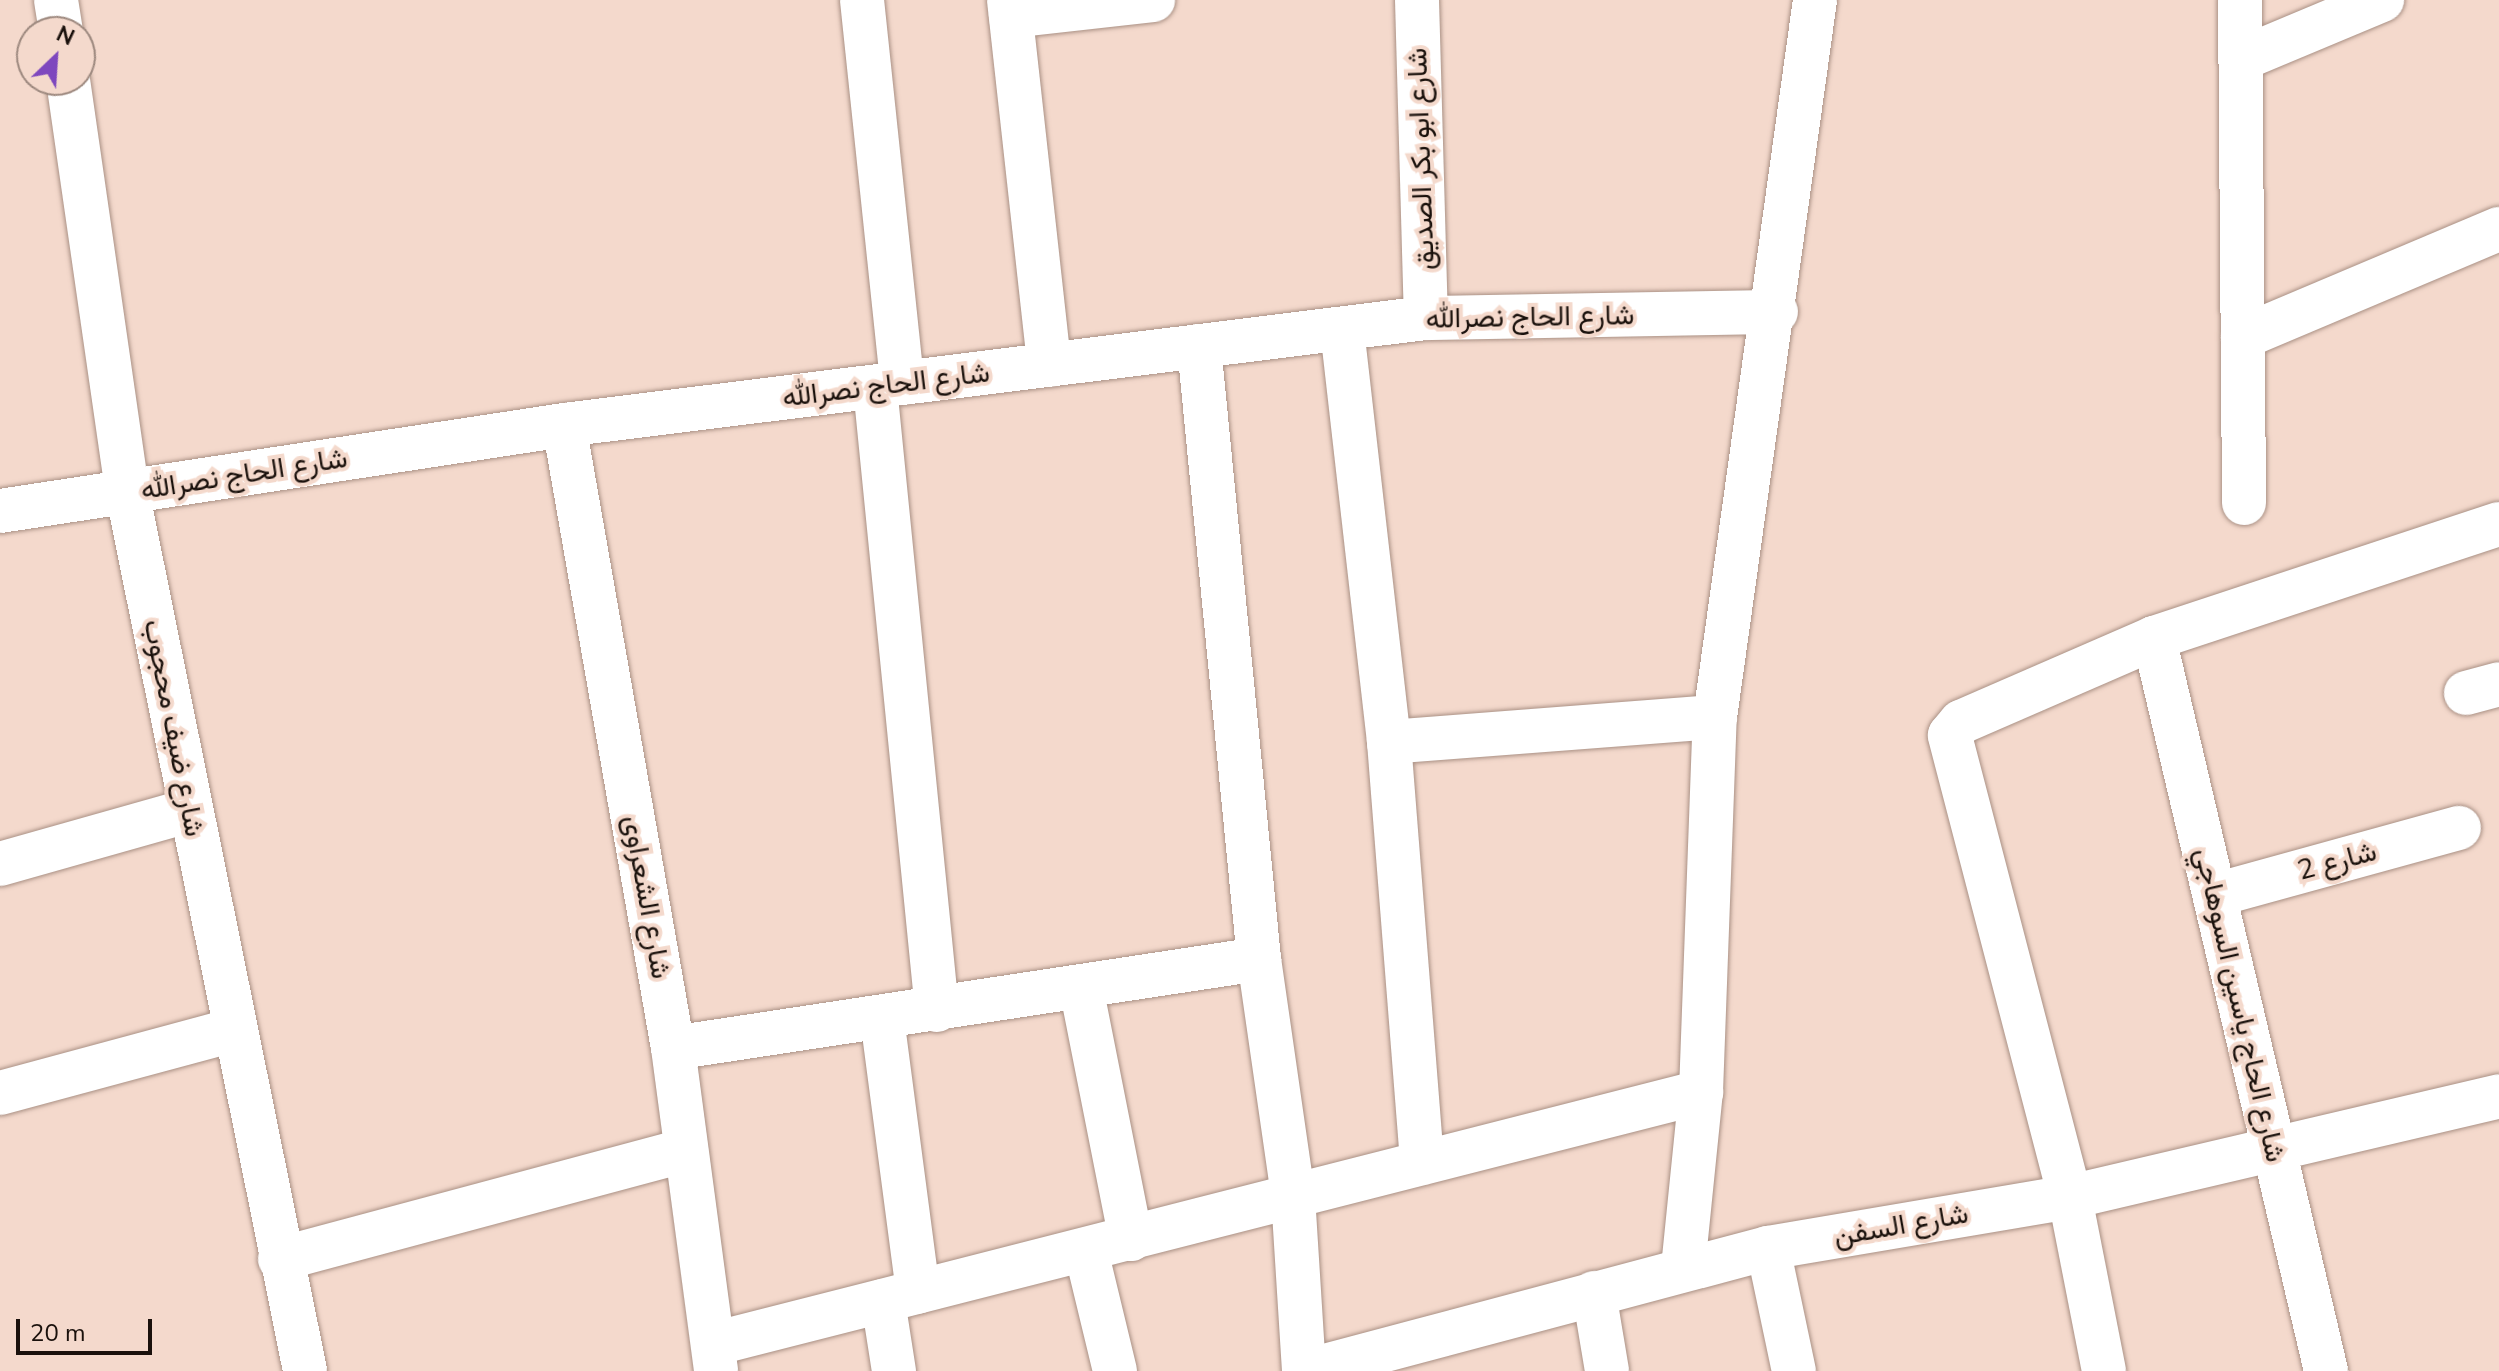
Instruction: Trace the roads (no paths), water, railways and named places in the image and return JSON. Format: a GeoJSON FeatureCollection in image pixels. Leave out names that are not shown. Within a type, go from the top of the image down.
{"type":"FeatureCollection","features":[{"type":"Feature","properties":{"kind":"street"},"geometry":{"type":"LineString","coordinates":[[862,0],[888,385],[937,1010]]}},
{"type":"Feature","properties":{"kind":"street"},"geometry":{"type":"LineString","coordinates":[[1049,365],[1010,8],[1153,0]]}},
{"type":"Feature","properties":{"kind":"street","name":"شارع ابو بكر الصديق"},"geometry":{"type":"LineString","coordinates":[[1417,0],[1426,318]]}},
{"type":"Feature","properties":{"kind":"street"},"geometry":{"type":"LineString","coordinates":[[1683,1268],[1701,1092],[1715,717],[1776,312],[1815,0]]}},
{"type":"Feature","properties":{"kind":"street"},"geometry":{"type":"LineString","coordinates":[[2240,0],[2244,503]]}},
{"type":"Feature","properties":{"kind":"street"},"geometry":{"type":"LineString","coordinates":[[2241,59],[2382,0]]}},
{"type":"Feature","properties":{"kind":"street","name":"شارع ضيف محجوب"},"geometry":{"type":"LineString","coordinates":[[70,96],[127,491],[305,1371]]}},
{"type":"Feature","properties":{"kind":"street"},"geometry":{"type":"LineString","coordinates":[[2243,337],[2499,229]]}},
{"type":"Feature","properties":{"kind":"street","name":"شارع الحاج نصرالله"},"geometry":{"type":"LineString","coordinates":[[0,511],[564,425],[1426,318],[1776,312]]}},
{"type":"Feature","properties":{"kind":"street"},"geometry":{"type":"LineString","coordinates":[[1342,329],[1389,742],[1422,1163]]}},
{"type":"Feature","properties":{"kind":"street"},"geometry":{"type":"LineString","coordinates":[[1199,346],[1259,959],[1293,1196],[1305,1371]]}},
{"type":"Feature","properties":{"kind":"street","name":"شارع الشعراوى"},"geometry":{"type":"LineString","coordinates":[[564,425],[673,1048],[715,1358]]}},
{"type":"Feature","properties":{"kind":"street"},"geometry":{"type":"LineString","coordinates":[[2104,1371],[2070,1197],[1950,735],[1961,722],[2154,638],[2499,524]]}},
{"type":"Feature","properties":{"kind":"street","name":"شارع الحاج ياسين السوهاجي"},"geometry":{"type":"LineString","coordinates":[[2154,638],[2326,1371]]}},
{"type":"Feature","properties":{"kind":"street"},"geometry":{"type":"LineString","coordinates":[[1389,742],[1715,717]]}},
{"type":"Feature","properties":{"kind":"street"},"geometry":{"type":"LineString","coordinates":[[0,864],[191,810]]}},
{"type":"Feature","properties":{"kind":"street","name":"شارع 2"},"geometry":{"type":"LineString","coordinates":[[2215,895],[2459,828]]}},
{"type":"Feature","properties":{"kind":"street"},"geometry":{"type":"LineString","coordinates":[[673,1048],[1259,959]]}},
{"type":"Feature","properties":{"kind":"street"},"geometry":{"type":"LineString","coordinates":[[1081,987],[1131,1239]]}},
{"type":"Feature","properties":{"kind":"street"},"geometry":{"type":"LineString","coordinates":[[882,1018],[900,1296],[894,1371]]}},
{"type":"Feature","properties":{"kind":"street"},"geometry":{"type":"LineString","coordinates":[[0,1093],[234,1030]]}},
{"type":"Feature","properties":{"kind":"street"},"geometry":{"type":"LineString","coordinates":[[715,1358],[900,1296],[1701,1092]]}},
{"type":"Feature","properties":{"kind":"street","name":"شارع السفن"},"geometry":{"type":"LineString","coordinates":[[1305,1371],[1683,1268],[1768,1248],[2070,1197],[2499,1096]]}},
{"type":"Feature","properties":{"kind":"street"},"geometry":{"type":"LineString","coordinates":[[280,1259],[686,1150]]}},
{"type":"Feature","properties":{"kind":"street"},"geometry":{"type":"LineString","coordinates":[[1768,1248],[1794,1371]]}},
{"type":"Feature","properties":{"kind":"street"},"geometry":{"type":"LineString","coordinates":[[1086,1251],[1115,1371]]}},
{"type":"Feature","properties":{"kind":"street"},"geometry":{"type":"LineString","coordinates":[[1594,1293],[1607,1371]]}}]}
